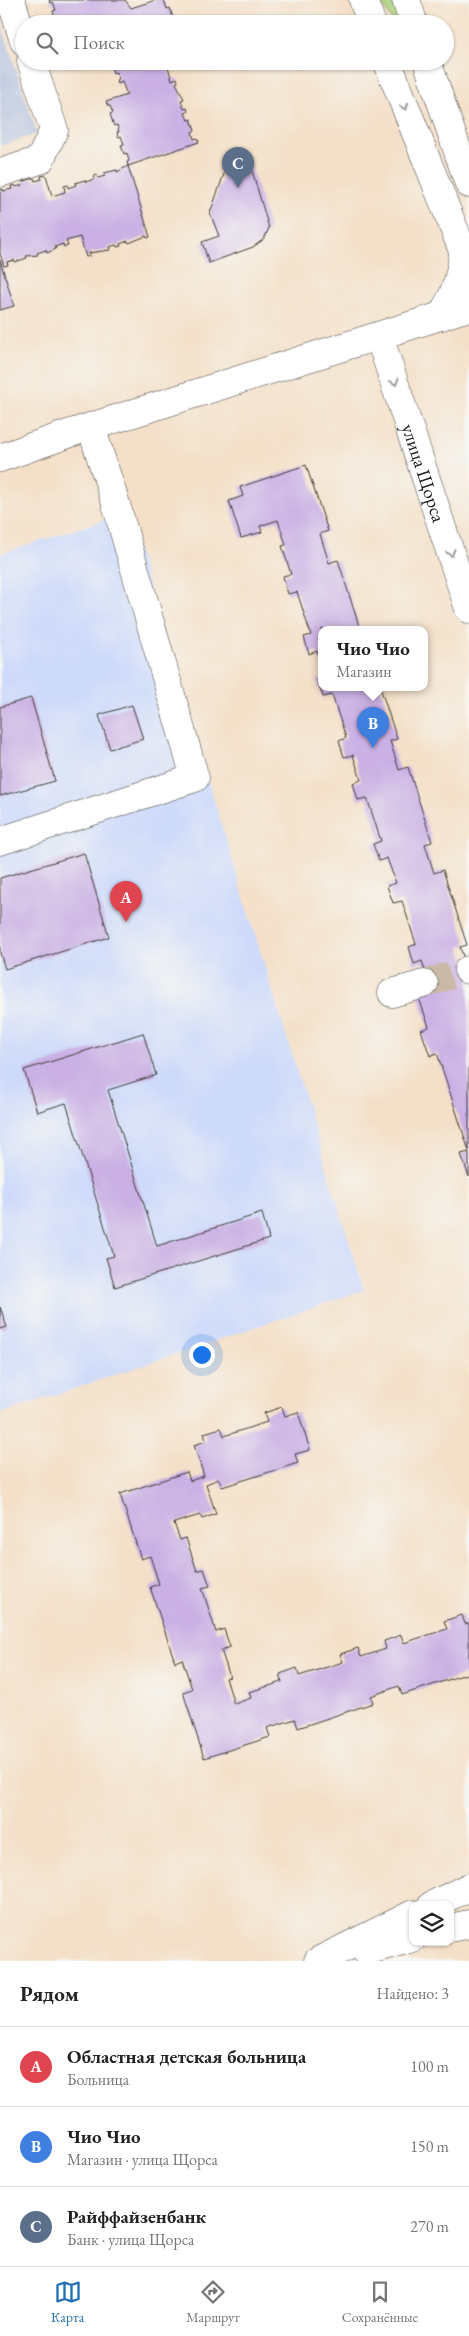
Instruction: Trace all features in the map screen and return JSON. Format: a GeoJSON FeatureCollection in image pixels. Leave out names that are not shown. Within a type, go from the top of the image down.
{"type":"FeatureCollection","features":[{"type":"Feature","properties":{"kind":"street"},"geometry":{"type":"LineString","coordinates":[[11,0],[16,15]]}},
{"type":"Feature","properties":{"kind":"street"},"geometry":{"type":"LineString","coordinates":[[363,0],[369,15]]}},
{"type":"Feature","properties":{"kind":"street"},"geometry":{"type":"LineString","coordinates":[[406,0],[411,15]]}},
{"type":"Feature","properties":{"kind":"street"},"geometry":{"type":"LineString","coordinates":[[0,174],[40,160],[54,130],[34,70]]}},
{"type":"Feature","properties":{"kind":"street"},"geometry":{"type":"LineString","coordinates":[[391,70],[466,259],[452,300],[441,316]]}},
{"type":"Feature","properties":{"kind":"street"},"geometry":{"type":"LineString","coordinates":[[430,70],[469,184]]}},
{"type":"Feature","properties":{"kind":"street"},"geometry":{"type":"LineString","coordinates":[[0,458],[81,430],[469,307]]}},
{"type":"Feature","properties":{"kind":"street","name":"улица Щорса"},"geometry":{"type":"LineString","coordinates":[[379,336],[469,609]]}},
{"type":"Feature","properties":{"kind":"street"},"geometry":{"type":"LineString","coordinates":[[0,840],[195,778],[116,504],[81,430]]}},
{"type":"Feature","properties":{"kind":"street"},"geometry":{"type":"LineString","coordinates":[[392,993],[424,984]]}},
{"type":"Feature","properties":{"kind":"street"},"geometry":{"type":"LineString","coordinates":[[440,1901],[469,1887]]}},
{"type":"Feature","properties":{"kind":"street"},"geometry":{"type":"LineString","coordinates":[[318,1961],[409,1916]]}},
{"type":"Feature","properties":{"kind":"street"},"geometry":{"type":"LineString","coordinates":[[454,1927],[469,1924]]}},
{"type":"Feature","properties":{"kind":"street"},"geometry":{"type":"LineString","coordinates":[[326,1961],[409,1939]]}},
{"type":"Feature","properties":{"kind":"shaded area"},"geometry":{"type":"Polygon","coordinates":[[[0,19],[37,134],[0,146],[0,19]]]}},
{"type":"Feature","properties":{"kind":"shaded area"},"geometry":{"type":"Polygon","coordinates":[[[126,513],[364,1290],[0,1414],[0,554],[126,513]]]}},
{"type":"Feature","properties":{"kind":"green space"},"geometry":{"type":"Polygon","coordinates":[[[379,0],[392,0],[398,15],[389,15],[379,0]]]}},
{"type":"Feature","properties":{"kind":"building"},"geometry":{"type":"Polygon","coordinates":[[[49,0],[125,0],[131,8],[156,0],[164,0],[167,9],[170,8],[172,15],[54,15],[53,11],[56,10],[53,2],[50,3],[49,0]]]}},
{"type":"Feature","properties":{"kind":"building"},"geometry":{"type":"Polygon","coordinates":[[[112,70],[169,70],[172,80],[177,78],[178,82],[176,83],[184,99],[181,100],[184,109],[187,108],[188,112],[185,113],[188,120],[191,119],[195,131],[192,132],[194,139],[197,138],[199,142],[128,166],[127,153],[124,154],[121,145],[124,144],[121,136],[118,137],[117,125],[114,126],[110,114],[113,113],[106,102],[127,95],[122,82],[117,84],[116,80],[119,79],[116,72],[113,73],[112,70]]]}},
{"type":"Feature","properties":{"kind":"building"},"geometry":{"type":"Polygon","coordinates":[[[248,157],[269,228],[264,239],[253,247],[209,263],[202,242],[219,236],[210,213],[228,163],[248,157]]]}},
{"type":"Feature","properties":{"kind":"building"},"geometry":{"type":"Polygon","coordinates":[[[128,166],[150,237],[147,238],[146,236],[129,243],[128,241],[120,244],[121,246],[109,247],[110,250],[89,253],[90,256],[86,257],[80,237],[66,241],[68,246],[64,247],[63,244],[47,253],[46,250],[37,253],[38,255],[26,256],[27,258],[15,262],[14,260],[7,262],[8,265],[4,266],[0,254],[0,190],[12,189],[11,186],[23,185],[22,182],[34,178],[35,181],[42,179],[41,176],[46,175],[52,196],[65,192],[64,186],[68,185],[68,188],[76,185],[75,183],[85,180],[86,182],[94,179],[93,177],[97,175],[98,178],[105,176],[104,173],[117,170],[117,172],[128,166]]]}},
{"type":"Feature","properties":{"kind":"building"},"geometry":{"type":"Polygon","coordinates":[[[0,260],[14,306],[0,310],[0,260]]]}},
{"type":"Feature","properties":{"kind":"building"},"geometry":{"type":"Polygon","coordinates":[[[306,465],[328,531],[320,534],[329,563],[338,560],[359,626],[318,626],[318,654],[317,651],[309,654],[304,637],[311,635],[297,592],[288,594],[283,576],[291,574],[282,546],[286,545],[278,520],[260,526],[262,532],[241,538],[229,501],[243,496],[240,487],[306,465]]]}},
{"type":"Feature","properties":{"kind":"building"},"geometry":{"type":"Polygon","coordinates":[[[321,691],[381,691],[397,739],[390,741],[399,770],[408,767],[432,842],[425,844],[434,873],[443,870],[467,945],[460,947],[469,974],[469,1151],[437,1053],[430,1056],[421,1030],[429,1027],[418,995],[426,974],[422,961],[414,964],[409,947],[416,944],[402,901],[393,903],[387,886],[396,883],[387,858],[379,861],[373,844],[381,841],[367,798],[358,800],[353,783],[361,780],[353,755],[344,757],[339,741],[346,738],[332,695],[323,697],[321,691]]]}},
{"type":"Feature","properties":{"kind":"building"},"geometry":{"type":"Polygon","coordinates":[[[31,698],[55,781],[0,796],[0,707],[31,698]]]}},
{"type":"Feature","properties":{"kind":"building"},"geometry":{"type":"Polygon","coordinates":[[[132,705],[143,739],[110,749],[99,715],[132,705]]]}},
{"type":"Feature","properties":{"kind":"building"},"geometry":{"type":"Polygon","coordinates":[[[84,853],[109,937],[5,969],[0,953],[0,878],[84,853]]]}},
{"type":"Feature","properties":{"kind":"building"},"geometry":{"type":"Polygon","coordinates":[[[143,1033],[156,1075],[108,1090],[157,1246],[262,1213],[269,1239],[115,1287],[106,1258],[114,1256],[66,1103],[37,1112],[24,1070],[143,1033]]]}},
{"type":"Feature","properties":{"kind":"building"},"geometry":{"type":"Polygon","coordinates":[[[469,1152],[469,1177],[461,1154],[469,1152]]]}},
{"type":"Feature","properties":{"kind":"building"},"geometry":{"type":"Polygon","coordinates":[[[0,1307],[7,1327],[0,1329],[0,1307]]]}},
{"type":"Feature","properties":{"kind":"building"},"geometry":{"type":"Polygon","coordinates":[[[282,1407],[285,1416],[298,1412],[310,1450],[295,1454],[298,1463],[222,1487],[219,1479],[206,1484],[216,1514],[202,1519],[200,1515],[174,1523],[180,1540],[186,1538],[197,1571],[204,1569],[210,1586],[202,1588],[216,1632],[224,1629],[230,1647],[221,1650],[230,1677],[226,1678],[234,1704],[251,1698],[249,1692],[282,1682],[280,1674],[297,1668],[299,1676],[343,1662],[340,1654],[358,1648],[361,1657],[386,1649],[384,1641],[401,1635],[404,1643],[447,1629],[444,1621],[462,1615],[465,1624],[469,1623],[469,1673],[402,1695],[399,1686],[371,1696],[373,1703],[298,1728],[295,1719],[267,1728],[270,1737],[204,1758],[183,1692],[192,1689],[182,1659],[175,1662],[150,1587],[159,1584],[150,1556],[141,1559],[120,1494],[187,1472],[190,1481],[204,1476],[194,1445],[206,1441],[204,1433],[221,1428],[224,1436],[267,1422],[264,1413],[282,1407]]]}},
{"type":"Feature","properties":{"kind":"tunnel"},"geometry":{"type":"LineString","coordinates":[[424,984],[468,970]]}},
{"type":"Feature","properties":{"kind":"place","name":"Райффайзенбанк"},"geometry":{"type":"Point","coordinates":[238,188]}},
{"type":"Feature","properties":{"kind":"place","name":"Чио Чио"},"geometry":{"type":"Point","coordinates":[373,748]}},
{"type":"Feature","properties":{"kind":"place","name":"Областная детская больница"},"geometry":{"type":"Point","coordinates":[126,922]}}]}
